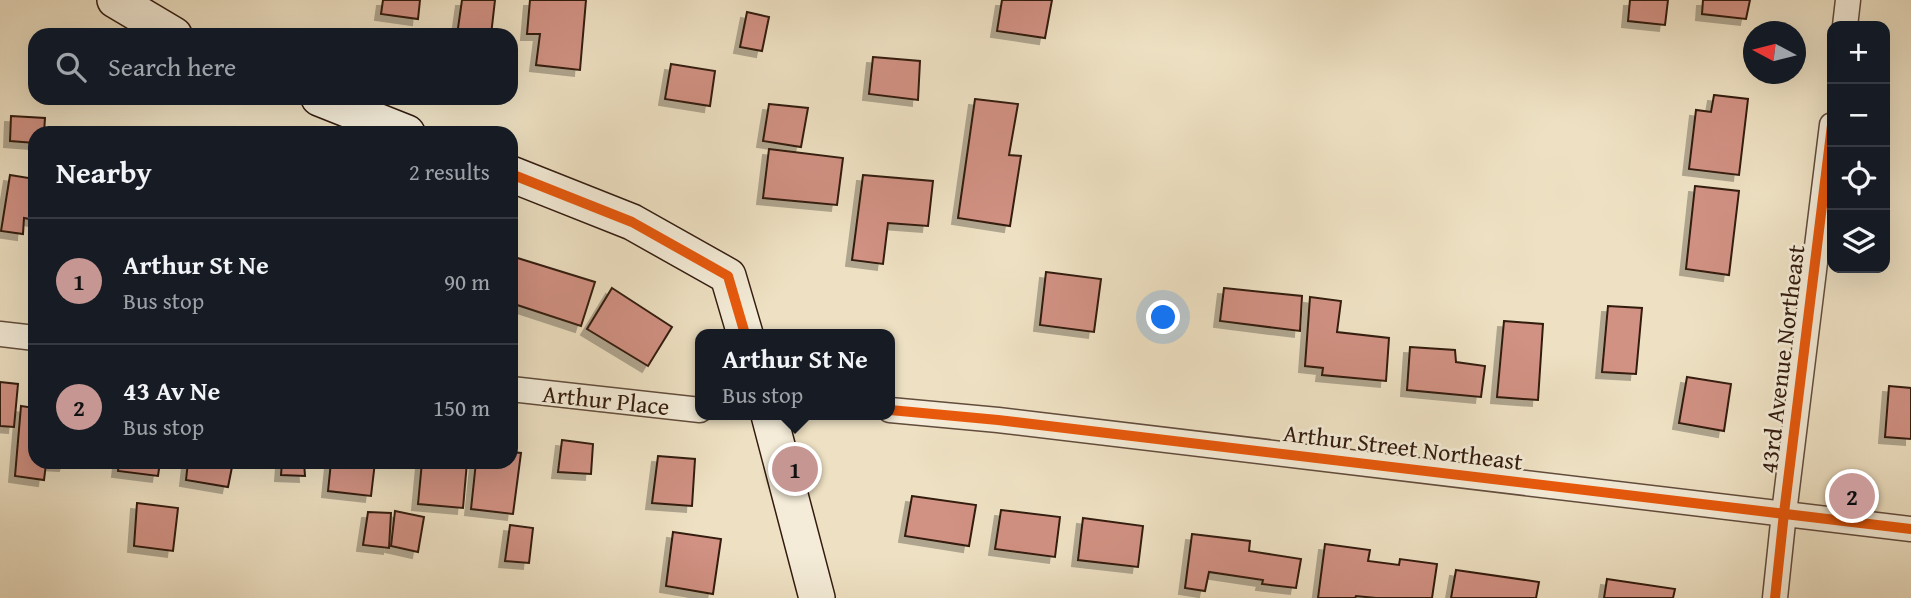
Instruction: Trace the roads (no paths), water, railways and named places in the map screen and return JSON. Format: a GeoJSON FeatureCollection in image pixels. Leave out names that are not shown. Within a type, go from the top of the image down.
{"type":"FeatureCollection","features":[{"type":"Feature","properties":{"kind":"street"},"geometry":{"type":"LineString","coordinates":[[115,0],[162,28]]}},
{"type":"Feature","properties":{"kind":"street"},"geometry":{"type":"LineString","coordinates":[[1845,21],[1848,0]]}},
{"type":"Feature","properties":{"kind":"street"},"geometry":{"type":"LineString","coordinates":[[337,105],[389,126]]}},
{"type":"Feature","properties":{"kind":"street","name":"43rd Avenue Northeast"},"geometry":{"type":"LineString","coordinates":[[1775,598],[1829,147]]}},
{"type":"Feature","properties":{"kind":"street"},"geometry":{"type":"LineString","coordinates":[[518,177],[632,222],[728,276],[744,329]]}},
{"type":"Feature","properties":{"kind":"street"},"geometry":{"type":"LineString","coordinates":[[0,334],[28,337]]}},
{"type":"Feature","properties":{"kind":"street","name":"Arthur Place"},"geometry":{"type":"LineString","coordinates":[[518,390],[695,409]]}},
{"type":"Feature","properties":{"kind":"street","name":"Arthur Street Northeast"},"geometry":{"type":"LineString","coordinates":[[895,410],[1012,422],[1911,529]]}},
{"type":"Feature","properties":{"kind":"street"},"geometry":{"type":"LineString","coordinates":[[770,420],[817,598]]}},
{"type":"Feature","properties":{"kind":"place","name":"Arthur St Ne"},"geometry":{"type":"Point","coordinates":[795,469]}},
{"type":"Feature","properties":{"kind":"place","name":"43 Av Ne"},"geometry":{"type":"Point","coordinates":[1852,496]}}]}
